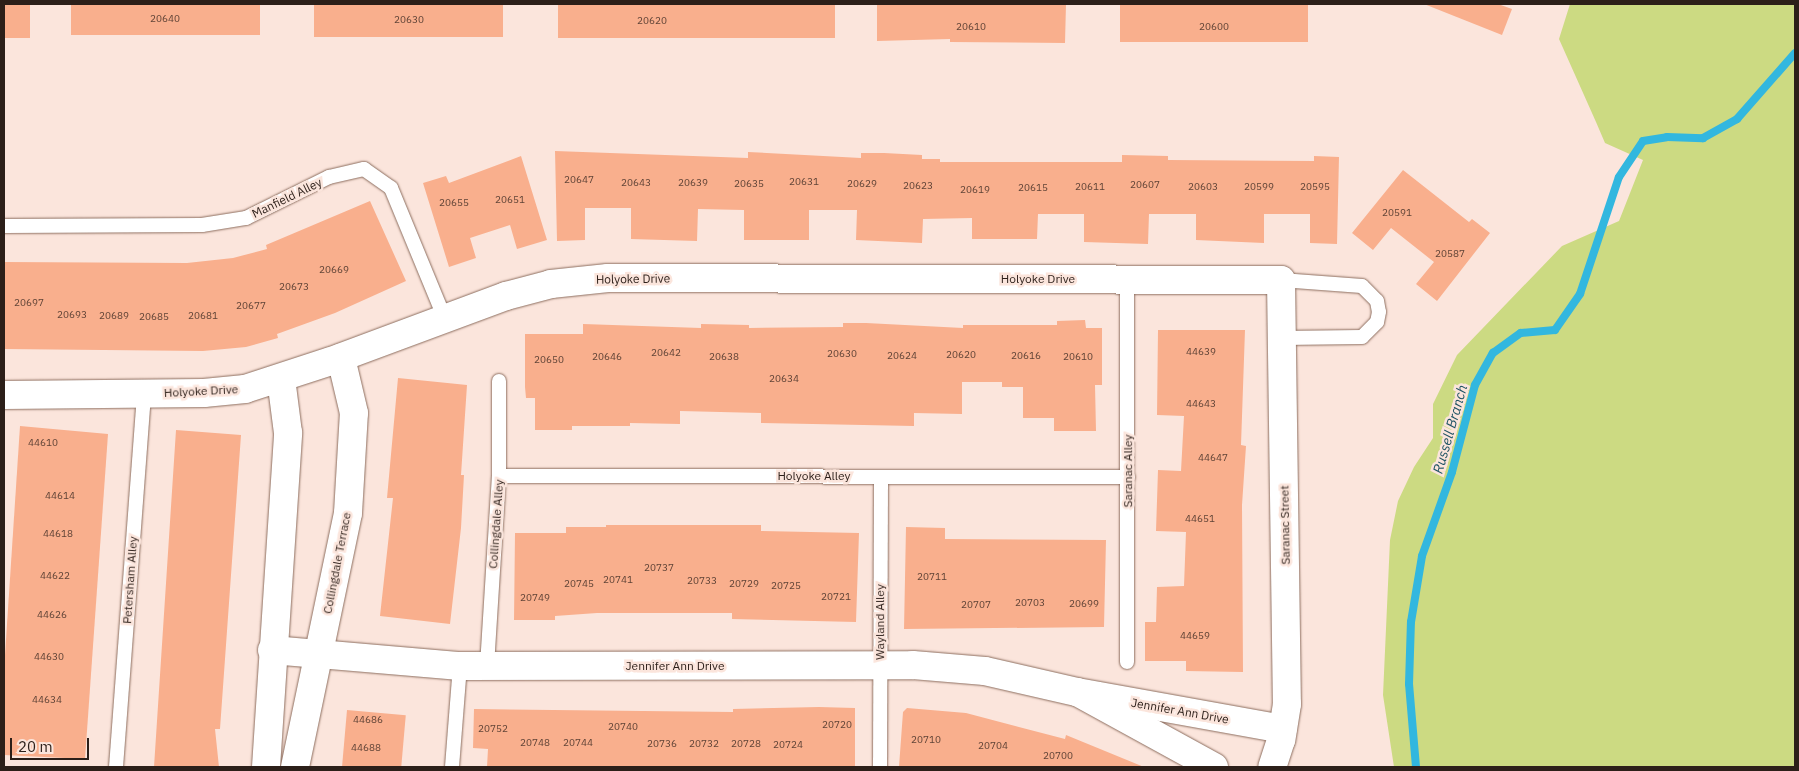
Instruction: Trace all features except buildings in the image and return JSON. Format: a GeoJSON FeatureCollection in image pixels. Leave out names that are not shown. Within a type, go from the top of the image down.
{"type":"FeatureCollection","features":[{"type":"Feature","properties":{"kind":"street","name":"Holyoke Drive"},"geometry":{"type":"LineString","coordinates":[[4,395],[220,391],[281,378],[341,358],[506,296],[551,284],[608,278],[1281,280]]}},
{"type":"Feature","properties":{"kind":"street","name":"Saranac Street"},"geometry":{"type":"LineString","coordinates":[[1272,767],[1283,729],[1287,687],[1281,280]]}},
{"type":"Feature","properties":{"kind":"street","name":"Collingdale Terrace"},"geometry":{"type":"LineString","coordinates":[[295,767],[348,513],[354,413],[341,358]]}},
{"type":"Feature","properties":{"kind":"street"},"geometry":{"type":"LineString","coordinates":[[266,767],[272,650],[288,433],[281,378]]}},
{"type":"Feature","properties":{"kind":"street","name":"Jennifer Ann Drive"},"geometry":{"type":"LineString","coordinates":[[272,650],[318,656],[460,666],[880,666],[985,670],[1077,692],[1283,729]]}},
{"type":"Feature","properties":{"kind":"street","name":"Jennifer Ann Drive"},"geometry":{"type":"LineString","coordinates":[[1077,692],[1214,767]]}},
{"type":"Feature","properties":{"kind":"lane","name":"Manfield Alley"},"geometry":{"type":"LineString","coordinates":[[4,226],[202,225],[246,218],[329,177],[364,169],[391,188],[445,319]]}},
{"type":"Feature","properties":{"kind":"lane","name":"Saranac Alley"},"geometry":{"type":"LineString","coordinates":[[1127,280],[1127,662]]}},
{"type":"Feature","properties":{"kind":"lane"},"geometry":{"type":"LineString","coordinates":[[1281,280],[1362,286],[1377,301],[1379,312],[1377,322],[1362,338],[1282,338]]}},
{"type":"Feature","properties":{"kind":"lane","name":"Collingdale Alley"},"geometry":{"type":"LineString","coordinates":[[487,666],[499,476],[499,381]]}},
{"type":"Feature","properties":{"kind":"lane","name":"Petersham Alley"},"geometry":{"type":"LineString","coordinates":[[116,767],[144,393]]}},
{"type":"Feature","properties":{"kind":"lane","name":"Holyoke Alley"},"geometry":{"type":"LineString","coordinates":[[499,476],[1128,477]]}},
{"type":"Feature","properties":{"kind":"lane","name":"Wayland Alley"},"geometry":{"type":"LineString","coordinates":[[880,767],[881,477]]}},
{"type":"Feature","properties":{"kind":"lane"},"geometry":{"type":"LineString","coordinates":[[452,767],[460,666]]}},
{"type":"Feature","properties":{"kind":"green space"},"geometry":{"type":"Polygon","coordinates":[[[1570,4],[1795,4],[1795,767],[1394,767],[1383,695],[1390,540],[1398,501],[1414,467],[1433,438],[1433,404],[1457,355],[1562,246],[1619,221],[1643,160],[1605,143],[1559,39],[1570,4]]]}},
{"type":"Feature","properties":{"kind":"waterway","name":"Russell Branch"},"geometry":{"type":"LineString","coordinates":[[1416,767],[1409,684],[1411,622],[1422,556],[1452,472],[1475,385],[1493,353],[1521,333],[1555,330],[1580,294],[1619,177],[1643,141],[1667,137],[1703,138],[1737,119],[1795,53]]}}]}
